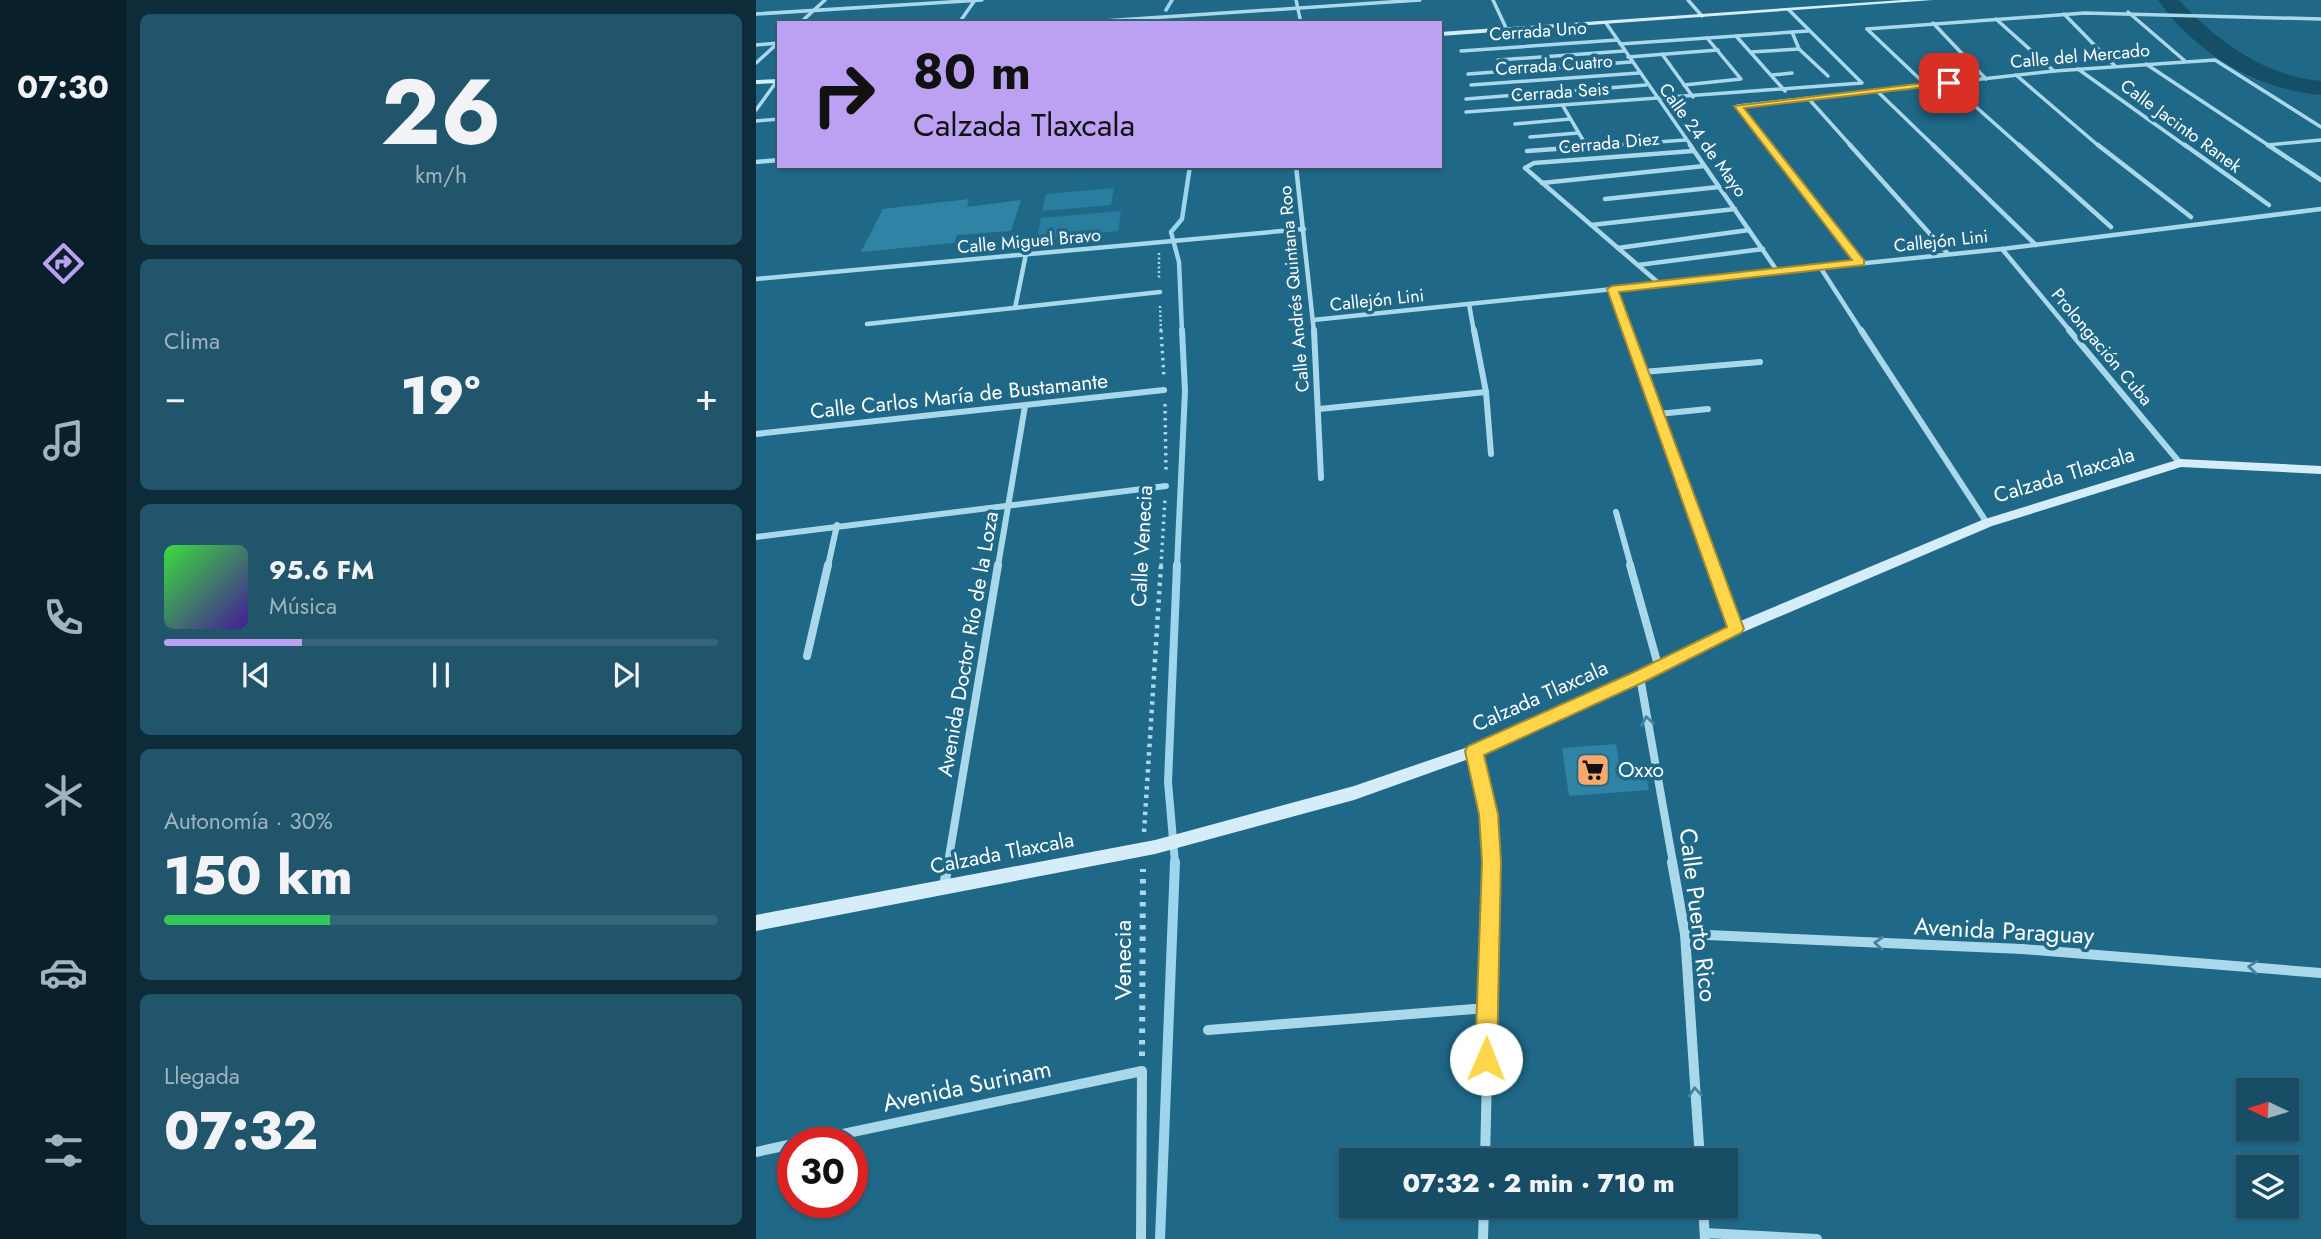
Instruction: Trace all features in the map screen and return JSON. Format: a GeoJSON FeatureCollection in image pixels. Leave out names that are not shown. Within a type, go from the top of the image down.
{"type":"FeatureCollection","features":[{"type":"Feature","properties":{"kind":"main road"},"geometry":{"type":"LineString","coordinates":[[1442,34],[1930,0]]}},
{"type":"Feature","properties":{"kind":"main road"},"geometry":{"type":"LineString","coordinates":[[756,82],[777,81]]}},
{"type":"Feature","properties":{"kind":"main road","name":"Calzada Tlaxcala"},"geometry":{"type":"LineString","coordinates":[[756,923],[1149,848],[1354,793],[1474,751],[1640,677],[1658,665],[1736,629],[1987,523],[2180,463],[2321,470]]}},
{"type":"Feature","properties":{"kind":"street"},"geometry":{"type":"LineString","coordinates":[[802,21],[825,0]]}},
{"type":"Feature","properties":{"kind":"street"},"geometry":{"type":"LineString","coordinates":[[960,21],[975,0]]}},
{"type":"Feature","properties":{"kind":"street"},"geometry":{"type":"LineString","coordinates":[[756,14],[982,0]]}},
{"type":"Feature","properties":{"kind":"street"},"geometry":{"type":"LineString","coordinates":[[1296,0],[1301,21]]}},
{"type":"Feature","properties":{"kind":"street"},"geometry":{"type":"LineString","coordinates":[[1103,21],[1420,0]]}},
{"type":"Feature","properties":{"kind":"street"},"geometry":{"type":"LineString","coordinates":[[1493,0],[1507,30]]}},
{"type":"Feature","properties":{"kind":"street"},"geometry":{"type":"LineString","coordinates":[[1688,0],[1702,16]]}},
{"type":"Feature","properties":{"kind":"street"},"geometry":{"type":"LineString","coordinates":[[1656,100],[1860,85],[1862,83],[1789,10]]}},
{"type":"Feature","properties":{"kind":"street"},"geometry":{"type":"LineString","coordinates":[[2128,12],[2185,61]]}},
{"type":"Feature","properties":{"kind":"street"},"geometry":{"type":"LineString","coordinates":[[1926,85],[1867,29],[2064,14],[2128,12],[2321,19]]}},
{"type":"Feature","properties":{"kind":"street"},"geometry":{"type":"LineString","coordinates":[[2064,14],[2115,66]]}},
{"type":"Feature","properties":{"kind":"street"},"geometry":{"type":"LineString","coordinates":[[1996,19],[2054,71]]}},
{"type":"Feature","properties":{"kind":"street","name":"Calle 24 de Mayo"},"geometry":{"type":"LineString","coordinates":[[1606,23],[1656,100],[1778,272]]}},
{"type":"Feature","properties":{"kind":"street"},"geometry":{"type":"LineString","coordinates":[[1933,23],[1986,79]]}},
{"type":"Feature","properties":{"kind":"street","name":"Cerrada Uno"},"geometry":{"type":"LineString","coordinates":[[1461,51],[1808,31]]}},
{"type":"Feature","properties":{"kind":"street"},"geometry":{"type":"LineString","coordinates":[[1792,32],[1799,49],[1828,76]]}},
{"type":"Feature","properties":{"kind":"street"},"geometry":{"type":"LineString","coordinates":[[1736,36],[1785,91]]}},
{"type":"Feature","properties":{"kind":"street"},"geometry":{"type":"LineString","coordinates":[[1684,85],[1741,79],[1707,38]]}},
{"type":"Feature","properties":{"kind":"street"},"geometry":{"type":"LineString","coordinates":[[756,45],[777,43]]}},
{"type":"Feature","properties":{"kind":"street"},"geometry":{"type":"LineString","coordinates":[[756,63],[777,44]]}},
{"type":"Feature","properties":{"kind":"street"},"geometry":{"type":"LineString","coordinates":[[1751,52],[1799,49]]}},
{"type":"Feature","properties":{"kind":"street"},"geometry":{"type":"LineString","coordinates":[[1498,61],[1718,50]]}},
{"type":"Feature","properties":{"kind":"street"},"geometry":{"type":"LineString","coordinates":[[1662,54],[1693,97]]}},
{"type":"Feature","properties":{"kind":"street"},"geometry":{"type":"LineString","coordinates":[[1468,74],[1628,56]]}},
{"type":"Feature","properties":{"kind":"street","name":"Calle del Mercado"},"geometry":{"type":"LineString","coordinates":[[1860,262],[1738,106],[2054,71],[2215,60],[2321,127]]}},
{"type":"Feature","properties":{"kind":"street"},"geometry":{"type":"LineString","coordinates":[[2146,64],[2321,180]]}},
{"type":"Feature","properties":{"kind":"street","name":"Calle Jacinto Ranek"},"geometry":{"type":"LineString","coordinates":[[2078,69],[2269,205]]}},
{"type":"Feature","properties":{"kind":"street","name":"Cerrada Cuatro"},"geometry":{"type":"LineString","coordinates":[[1471,85],[1639,73]]}},
{"type":"Feature","properties":{"kind":"street"},"geometry":{"type":"LineString","coordinates":[[1772,75],[1792,74]]}},
{"type":"Feature","properties":{"kind":"street"},"geometry":{"type":"LineString","coordinates":[[2016,75],[2089,138],[2191,216]]}},
{"type":"Feature","properties":{"kind":"street"},"geometry":{"type":"LineString","coordinates":[[756,110],[777,82]]}},
{"type":"Feature","properties":{"kind":"street"},"geometry":{"type":"LineString","coordinates":[[1949,83],[2111,227]]}},
{"type":"Feature","properties":{"kind":"street"},"geometry":{"type":"LineString","coordinates":[[1466,99],[1646,85]]}},
{"type":"Feature","properties":{"kind":"street"},"geometry":{"type":"LineString","coordinates":[[1876,90],[2036,245]]}},
{"type":"Feature","properties":{"kind":"street"},"geometry":{"type":"LineString","coordinates":[[1808,98],[1948,254]]}},
{"type":"Feature","properties":{"kind":"street","name":"Cerrada Seis"},"geometry":{"type":"LineString","coordinates":[[1466,112],[1656,100]]}},
{"type":"Feature","properties":{"kind":"street"},"geometry":{"type":"LineString","coordinates":[[1563,106],[1587,147]]}},
{"type":"Feature","properties":{"kind":"street"},"geometry":{"type":"LineString","coordinates":[[756,121],[777,119]]}},
{"type":"Feature","properties":{"kind":"street"},"geometry":{"type":"LineString","coordinates":[[1516,124],[1570,119]]}},
{"type":"Feature","properties":{"kind":"street"},"geometry":{"type":"LineString","coordinates":[[1530,137],[1578,133]]}},
{"type":"Feature","properties":{"kind":"street"},"geometry":{"type":"LineString","coordinates":[[1527,151],[1686,140]]}},
{"type":"Feature","properties":{"kind":"street"},"geometry":{"type":"LineString","coordinates":[[2268,145],[2321,140]]}},
{"type":"Feature","properties":{"kind":"street","name":"Cerrada Diez"},"geometry":{"type":"LineString","coordinates":[[1542,183],[1525,168],[1528,165],[1693,151]]}},
{"type":"Feature","properties":{"kind":"street"},"geometry":{"type":"LineString","coordinates":[[756,162],[777,160]]}},
{"type":"Feature","properties":{"kind":"street"},"geometry":{"type":"LineString","coordinates":[[1542,183],[1704,166]]}},
{"type":"Feature","properties":{"kind":"street","name":"Calle Andrés Quintana Roo"},"geometry":{"type":"LineString","coordinates":[[1296,168],[1313,320],[1321,478]]}},
{"type":"Feature","properties":{"kind":"street"},"geometry":{"type":"LineString","coordinates":[[1542,183],[1661,285]]}},
{"type":"Feature","properties":{"kind":"street"},"geometry":{"type":"LineString","coordinates":[[1605,199],[1719,187]]}},
{"type":"Feature","properties":{"kind":"street"},"geometry":{"type":"LineString","coordinates":[[1591,225],[1735,209]]}},
{"type":"Feature","properties":{"kind":"street","name":"Callejón Lini"},"geometry":{"type":"LineString","coordinates":[[1313,320],[2036,245],[2321,209]]}},
{"type":"Feature","properties":{"kind":"street","name":"Calle Miguel Bravo"},"geometry":{"type":"LineString","coordinates":[[756,279],[1304,229]]}},
{"type":"Feature","properties":{"kind":"street"},"geometry":{"type":"LineString","coordinates":[[1618,248],[1749,230]]}},
{"type":"Feature","properties":{"kind":"street","name":"Prolongación Cuba"},"geometry":{"type":"LineString","coordinates":[[2002,248],[2180,463]]}},
{"type":"Feature","properties":{"kind":"street"},"geometry":{"type":"LineString","coordinates":[[1637,265],[1763,249]]}},
{"type":"Feature","properties":{"kind":"street"},"geometry":{"type":"LineString","coordinates":[[1015,307],[1026,254]]}},
{"type":"Feature","properties":{"kind":"street"},"geometry":{"type":"LineString","coordinates":[[1820,267],[1987,523]]}},
{"type":"Feature","properties":{"kind":"street"},"geometry":{"type":"LineString","coordinates":[[1612,289],[1736,629]]}},
{"type":"Feature","properties":{"kind":"street"},"geometry":{"type":"LineString","coordinates":[[867,324],[1160,292]]}},
{"type":"Feature","properties":{"kind":"street"},"geometry":{"type":"LineString","coordinates":[[1469,304],[1486,393],[1492,454]]}},
{"type":"Feature","properties":{"kind":"street"},"geometry":{"type":"LineString","coordinates":[[1643,372],[1760,362]]}},
{"type":"Feature","properties":{"kind":"street","name":"Calle Carlos María de Bustamante"},"geometry":{"type":"LineString","coordinates":[[756,433],[1164,390]]}},
{"type":"Feature","properties":{"kind":"street"},"geometry":{"type":"LineString","coordinates":[[1319,409],[1486,393]]}},
{"type":"Feature","properties":{"kind":"street","name":"Avenida Doctor Río de la Loza"},"geometry":{"type":"LineString","coordinates":[[943,888],[1025,406]]}},
{"type":"Feature","properties":{"kind":"street"},"geometry":{"type":"LineString","coordinates":[[1658,414],[1708,409]]}},
{"type":"Feature","properties":{"kind":"street"},"geometry":{"type":"LineString","coordinates":[[756,537],[1166,486]]}},
{"type":"Feature","properties":{"kind":"street"},"geometry":{"type":"LineString","coordinates":[[1616,512],[1658,665]]}},
{"type":"Feature","properties":{"kind":"street"},"geometry":{"type":"LineString","coordinates":[[807,656],[837,525]]}},
{"type":"Feature","properties":{"kind":"street","name":"Calle Puerto Rico"},"geometry":{"type":"LineString","coordinates":[[1640,677],[1685,934],[1699,1148]]}},
{"type":"Feature","properties":{"kind":"street"},"geometry":{"type":"LineString","coordinates":[[1474,751],[1489,814],[1492,862],[1485,1148]]}},
{"type":"Feature","properties":{"kind":"street","name":"Avenida Paraguay"},"geometry":{"type":"LineString","coordinates":[[1685,934],[2022,949],[2321,973]]}},
{"type":"Feature","properties":{"kind":"street"},"geometry":{"type":"LineString","coordinates":[[1208,1030],[1487,1008]]}},
{"type":"Feature","properties":{"kind":"street"},"geometry":{"type":"LineString","coordinates":[[1141,1239],[1142,1071]]}},
{"type":"Feature","properties":{"kind":"street","name":"Avenida Surinam"},"geometry":{"type":"LineString","coordinates":[[868,1129],[1142,1071]]}},
{"type":"Feature","properties":{"kind":"street"},"geometry":{"type":"LineString","coordinates":[[756,1152],[777,1147]]}},
{"type":"Feature","properties":{"kind":"street"},"geometry":{"type":"LineString","coordinates":[[1483,1239],[1484,1218]]}},
{"type":"Feature","properties":{"kind":"street"},"geometry":{"type":"LineString","coordinates":[[1704,1218],[1705,1236],[1817,1239]]}},
{"type":"Feature","properties":{"kind":"path","name":"Calle Venecia"},"geometry":{"type":"LineString","coordinates":[[1149,848],[1166,486],[1159,244]]}},
{"type":"Feature","properties":{"kind":"path","name":"Venecia"},"geometry":{"type":"LineString","coordinates":[[1142,1071],[1149,848]]}},
{"type":"Feature","properties":{"kind":"shaded area"},"geometry":{"type":"Polygon","coordinates":[[[1114,188],[1111,205],[1042,211],[1046,194],[1114,188]]]}},
{"type":"Feature","properties":{"kind":"shaded area"},"geometry":{"type":"Polygon","coordinates":[[[1121,211],[1118,231],[1037,239],[1041,218],[1121,211]]]}},
{"type":"Feature","properties":{"kind":"building"},"geometry":{"type":"Polygon","coordinates":[[[969,199],[967,207],[1021,200],[1011,231],[957,235],[954,243],[861,252],[883,209],[969,199]]]}},
{"type":"Feature","properties":{"kind":"building","name":"Oxxo"},"geometry":{"type":"Polygon","coordinates":[[[1616,744],[1620,771],[1645,769],[1649,790],[1569,796],[1562,748],[1616,744]]]}},
{"type":"Feature","properties":{"kind":"waterway"},"geometry":{"type":"LineString","coordinates":[[1166,10],[1172,0]]}},
{"type":"Feature","properties":{"kind":"waterway"},"geometry":{"type":"LineString","coordinates":[[2168,0],[2198,32],[2236,60],[2278,81],[2321,88]]}},
{"type":"Feature","properties":{"kind":"waterway"},"geometry":{"type":"LineString","coordinates":[[1182,332],[1179,262],[1171,232],[1182,219],[1190,168]]}},
{"type":"Feature","properties":{"kind":"waterway"},"geometry":{"type":"LineString","coordinates":[[1177,566],[1185,391],[1182,330]]}},
{"type":"Feature","properties":{"kind":"waterway"},"geometry":{"type":"LineString","coordinates":[[1175,863],[1168,782],[1177,565]]}},
{"type":"Feature","properties":{"kind":"waterway"},"geometry":{"type":"LineString","coordinates":[[1160,1239],[1175,863]]}},
{"type":"Feature","properties":{"kind":"place","name":"Oxxo"},"geometry":{"type":"Point","coordinates":[1593,770]}},
{"type":"Feature","properties":{"kind":"route"},"geometry":{"type":"LineString","coordinates":[[1486,1059],[1492,862],[1489,814],[1474,751],[1640,677],[1658,665],[1736,629],[1612,289],[1860,262],[1738,106],[1949,83]]}}]}
